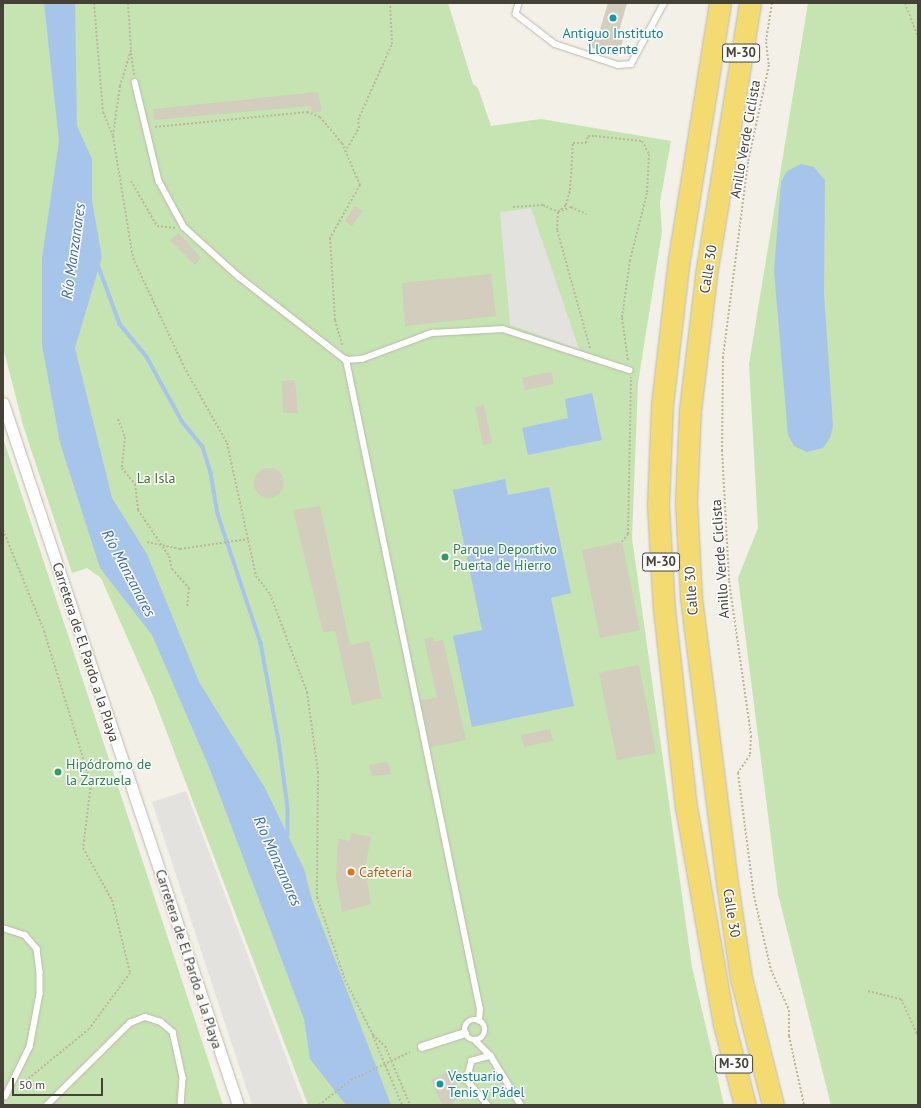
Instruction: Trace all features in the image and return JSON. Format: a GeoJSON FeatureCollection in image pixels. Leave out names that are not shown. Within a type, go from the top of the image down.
{"type":"FeatureCollection","features":[{"type":"Feature","properties":{"kind":"highway","name":"Calle 30"},"geometry":{"type":"LineString","coordinates":[[750,3],[706,276],[691,402],[686,502],[691,598],[728,890],[741,978],[773,1105]]}},
{"type":"Feature","properties":{"kind":"highway"},"geometry":{"type":"LineString","coordinates":[[733,104],[752,57],[762,3]]}},
{"type":"Feature","properties":{"kind":"highway","name":"Calle 30"},"geometry":{"type":"LineString","coordinates":[[718,7],[679,258],[662,405],[658,506],[664,609],[686,807],[724,1024],[745,1105]]}},
{"type":"Feature","properties":{"kind":"highway"},"geometry":{"type":"LineString","coordinates":[[724,1024],[721,1063],[731,1105]]}},
{"type":"Feature","properties":{"kind":"street","name":"Carretera de El Pardo a la Playa"},"geometry":{"type":"LineString","coordinates":[[3,403],[238,1105]]}},
{"type":"Feature","properties":{"kind":"street"},"geometry":{"type":"LineString","coordinates":[[422,1047],[465,1033]]}},
{"type":"Feature","properties":{"kind":"lane"},"geometry":{"type":"LineString","coordinates":[[519,3],[516,14],[555,44],[618,65],[631,64],[664,3]]}},
{"type":"Feature","properties":{"kind":"lane"},"geometry":{"type":"LineString","coordinates":[[135,82],[159,181],[184,227],[238,276],[346,360],[480,1010],[479,1021],[485,1032],[475,1040]]}},
{"type":"Feature","properties":{"kind":"lane"},"geometry":{"type":"LineString","coordinates":[[346,360],[362,359],[432,333],[503,328],[629,370]]}},
{"type":"Feature","properties":{"kind":"lane"},"geometry":{"type":"LineString","coordinates":[[3,928],[25,935],[37,949],[40,972],[40,994],[30,1048],[6,1096]]}},
{"type":"Feature","properties":{"kind":"lane"},"geometry":{"type":"LineString","coordinates":[[47,1105],[130,1024],[145,1017],[162,1022],[173,1032],[183,1078],[181,1105]]}},
{"type":"Feature","properties":{"kind":"lane"},"geometry":{"type":"LineString","coordinates":[[479,1021],[467,1024],[465,1033],[475,1040],[491,1056],[521,1105]]}},
{"type":"Feature","properties":{"kind":"lane"},"geometry":{"type":"LineString","coordinates":[[488,1105],[468,1084],[466,1075],[475,1059],[491,1056]]}},
{"type":"Feature","properties":{"kind":"path"},"geometry":{"type":"LineString","coordinates":[[94,3],[103,112],[113,136],[133,258],[174,348],[227,443],[256,576],[270,594],[307,692],[318,772],[317,897],[345,980],[373,1035],[402,1105]]}},
{"type":"Feature","properties":{"kind":"path"},"geometry":{"type":"LineString","coordinates":[[128,3],[130,51],[135,82]]}},
{"type":"Feature","properties":{"kind":"path"},"geometry":{"type":"LineString","coordinates":[[345,152],[359,128],[358,120],[392,44],[390,3]]}},
{"type":"Feature","properties":{"kind":"path","name":"Anillo Verde Ciclista"},"geometry":{"type":"LineString","coordinates":[[772,3],[766,42],[769,65],[748,162],[723,357],[722,450],[731,596],[751,736],[750,755],[738,773],[754,896],[771,970],[789,1010],[789,1036],[804,1105]]}},
{"type":"Feature","properties":{"kind":"path"},"geometry":{"type":"LineString","coordinates":[[905,3],[918,37]]}},
{"type":"Feature","properties":{"kind":"path"},"geometry":{"type":"LineString","coordinates":[[113,136],[120,86],[130,51]]}},
{"type":"Feature","properties":{"kind":"path"},"geometry":{"type":"LineString","coordinates":[[155,127],[307,112],[320,117],[342,144],[360,185],[330,238],[335,320],[346,360]]}},
{"type":"Feature","properties":{"kind":"path"},"geometry":{"type":"LineString","coordinates":[[588,356],[591,344],[561,252],[556,230],[558,212],[566,205],[570,190],[573,143],[586,143],[588,136],[642,141],[650,154],[647,193],[630,260],[622,318],[632,384],[632,457],[628,534],[622,542]]}},
{"type":"Feature","properties":{"kind":"path"},"geometry":{"type":"LineString","coordinates":[[131,181],[157,226],[162,230],[184,227]]}},
{"type":"Feature","properties":{"kind":"path"},"geometry":{"type":"LineString","coordinates":[[513,207],[543,205],[558,212],[572,207],[586,214]]}},
{"type":"Feature","properties":{"kind":"path"},"geometry":{"type":"LineString","coordinates":[[118,419],[125,437],[122,468],[135,484],[138,510],[169,556],[172,569],[189,588],[187,608]]}},
{"type":"Feature","properties":{"kind":"path"},"geometry":{"type":"LineString","coordinates":[[3,530],[44,631],[91,784],[84,848],[112,900],[130,973],[89,1029],[6,1096]]}},
{"type":"Feature","properties":{"kind":"path"},"geometry":{"type":"LineString","coordinates":[[147,542],[161,543],[180,549],[248,539]]}},
{"type":"Feature","properties":{"kind":"path"},"geometry":{"type":"LineString","coordinates":[[868,991],[901,999],[918,1036]]}},
{"type":"Feature","properties":{"kind":"path"},"geometry":{"type":"LineString","coordinates":[[373,1035],[385,1046],[410,1105]]}},
{"type":"Feature","properties":{"kind":"path"},"geometry":{"type":"LineString","coordinates":[[319,1105],[351,1080],[410,1052]]}},
{"type":"Feature","properties":{"kind":"green space","name":"Parque Deportivo Puerta de Hierro"},"geometry":{"type":"Polygon","coordinates":[[[4,3],[448,3],[473,84],[478,88],[491,126],[541,119],[671,141],[660,202],[662,232],[638,383],[632,538],[692,967],[724,1105],[308,1105],[153,696],[101,578],[87,568],[72,573],[23,425],[3,347],[4,3]]]}},
{"type":"Feature","properties":{"kind":"green space"},"geometry":{"type":"Polygon","coordinates":[[[808,3],[918,3],[918,1105],[831,1105],[778,894],[738,578],[758,528],[749,364],[808,3]]]}},
{"type":"Feature","properties":{"kind":"green space","name":"Hipódromo de la Zarzuela"},"geometry":{"type":"Polygon","coordinates":[[[3,438],[223,1105],[3,1105],[3,438]]]}},
{"type":"Feature","properties":{"kind":"shaded area"},"geometry":{"type":"Polygon","coordinates":[[[531,208],[579,349],[510,325],[500,212],[531,208]]]}},
{"type":"Feature","properties":{"kind":"shaded area"},"geometry":{"type":"Polygon","coordinates":[[[186,791],[304,1105],[252,1105],[152,802],[186,791]]]}},
{"type":"Feature","properties":{"kind":"water","name":"Río Manzanares"},"geometry":{"type":"Polygon","coordinates":[[[44,3],[75,3],[77,126],[92,159],[92,201],[102,257],[75,348],[112,498],[147,554],[199,682],[265,788],[304,869],[312,900],[391,1105],[346,1105],[310,1059],[304,1019],[209,767],[152,635],[100,568],[60,443],[42,345],[42,258],[59,141],[44,3]]]}},
{"type":"Feature","properties":{"kind":"water"},"geometry":{"type":"Polygon","coordinates":[[[801,164],[814,167],[825,180],[824,293],[833,426],[830,438],[823,448],[807,452],[794,446],[788,435],[774,271],[781,182],[787,171],[801,164]]]}},
{"type":"Feature","properties":{"kind":"water"},"geometry":{"type":"Polygon","coordinates":[[[592,393],[602,440],[528,455],[522,428],[568,418],[565,399],[592,393]]]}},
{"type":"Feature","properties":{"kind":"water"},"geometry":{"type":"Polygon","coordinates":[[[505,479],[508,495],[549,487],[571,593],[551,598],[574,706],[472,727],[453,636],[482,630],[453,490],[505,479]]]}},
{"type":"Feature","properties":{"kind":"building","name":"Antiguo Instituto Llorente"},"geometry":{"type":"Polygon","coordinates":[[[608,3],[627,3],[617,38],[623,40],[618,56],[587,46],[590,34],[598,36],[608,3]]]}},
{"type":"Feature","properties":{"kind":"building"},"geometry":{"type":"Polygon","coordinates":[[[318,92],[322,111],[312,113],[310,106],[154,120],[153,109],[318,92]]]}},
{"type":"Feature","properties":{"kind":"building"},"geometry":{"type":"Polygon","coordinates":[[[355,206],[363,211],[352,226],[345,221],[355,206]]]}},
{"type":"Feature","properties":{"kind":"building"},"geometry":{"type":"Polygon","coordinates":[[[179,233],[201,258],[195,265],[170,240],[179,233]]]}},
{"type":"Feature","properties":{"kind":"building"},"geometry":{"type":"Polygon","coordinates":[[[491,274],[496,316],[405,326],[402,283],[491,274]]]}},
{"type":"Feature","properties":{"kind":"building"},"geometry":{"type":"Polygon","coordinates":[[[551,372],[554,384],[525,390],[522,378],[551,372]]]}},
{"type":"Feature","properties":{"kind":"building"},"geometry":{"type":"Polygon","coordinates":[[[295,380],[298,413],[283,413],[282,381],[295,380]]]}},
{"type":"Feature","properties":{"kind":"building"},"geometry":{"type":"Polygon","coordinates":[[[484,405],[492,443],[483,445],[475,407],[484,405]]]}},
{"type":"Feature","properties":{"kind":"building"},"geometry":{"type":"Polygon","coordinates":[[[269,468],[280,472],[284,483],[280,494],[269,498],[258,494],[254,483],[258,472],[269,468]]]}},
{"type":"Feature","properties":{"kind":"building"},"geometry":{"type":"Polygon","coordinates":[[[320,506],[350,645],[369,641],[382,698],[352,705],[335,631],[323,632],[293,510],[320,506]]]}},
{"type":"Feature","properties":{"kind":"building"},"geometry":{"type":"Polygon","coordinates":[[[622,542],[640,630],[600,638],[582,550],[622,542]]]}},
{"type":"Feature","properties":{"kind":"building"},"geometry":{"type":"Polygon","coordinates":[[[433,637],[434,642],[443,640],[466,740],[430,747],[421,700],[437,698],[424,639],[433,637]]]}},
{"type":"Feature","properties":{"kind":"building"},"geometry":{"type":"Polygon","coordinates":[[[639,665],[656,753],[617,760],[599,673],[639,665]]]}},
{"type":"Feature","properties":{"kind":"building"},"geometry":{"type":"Polygon","coordinates":[[[550,729],[553,741],[524,747],[521,735],[550,729]]]}},
{"type":"Feature","properties":{"kind":"building"},"geometry":{"type":"Polygon","coordinates":[[[388,762],[391,774],[372,776],[369,765],[388,762]]]}},
{"type":"Feature","properties":{"kind":"building","name":"Cafetería"},"geometry":{"type":"Polygon","coordinates":[[[351,833],[371,837],[365,868],[371,904],[342,912],[336,877],[337,851],[339,839],[350,841],[351,833]]]}},
{"type":"Feature","properties":{"kind":"building","name":"Vestuario Tenis y Pádel"},"geometry":{"type":"Polygon","coordinates":[[[453,1069],[458,1089],[462,1092],[451,1105],[442,1105],[431,1080],[453,1069]]]}},
{"type":"Feature","properties":{"kind":"waterway"},"geometry":{"type":"LineString","coordinates":[[99,267],[120,324],[147,357],[182,421],[203,447],[211,473],[218,514],[261,643],[279,741],[288,808],[288,835]]}},
{"type":"Feature","properties":{"kind":"place","name":"Antiguo Instituto Llorente"},"geometry":{"type":"Point","coordinates":[613,18]}},
{"type":"Feature","properties":{"kind":"place","name":"Parque Deportivo Puerta de Hierro"},"geometry":{"type":"Point","coordinates":[445,557]}},
{"type":"Feature","properties":{"kind":"place","name":"Hipódromo de la Zarzuela"},"geometry":{"type":"Point","coordinates":[58,772]}},
{"type":"Feature","properties":{"kind":"place","name":"Cafetería"},"geometry":{"type":"Point","coordinates":[351,872]}},
{"type":"Feature","properties":{"kind":"place","name":"Vestuario Tenis y Pádel"},"geometry":{"type":"Point","coordinates":[440,1084]}},
{"type":"Feature","properties":{"kind":"park label","name":"La Isla"},"geometry":{"type":"Point","coordinates":[156,478]}}]}
